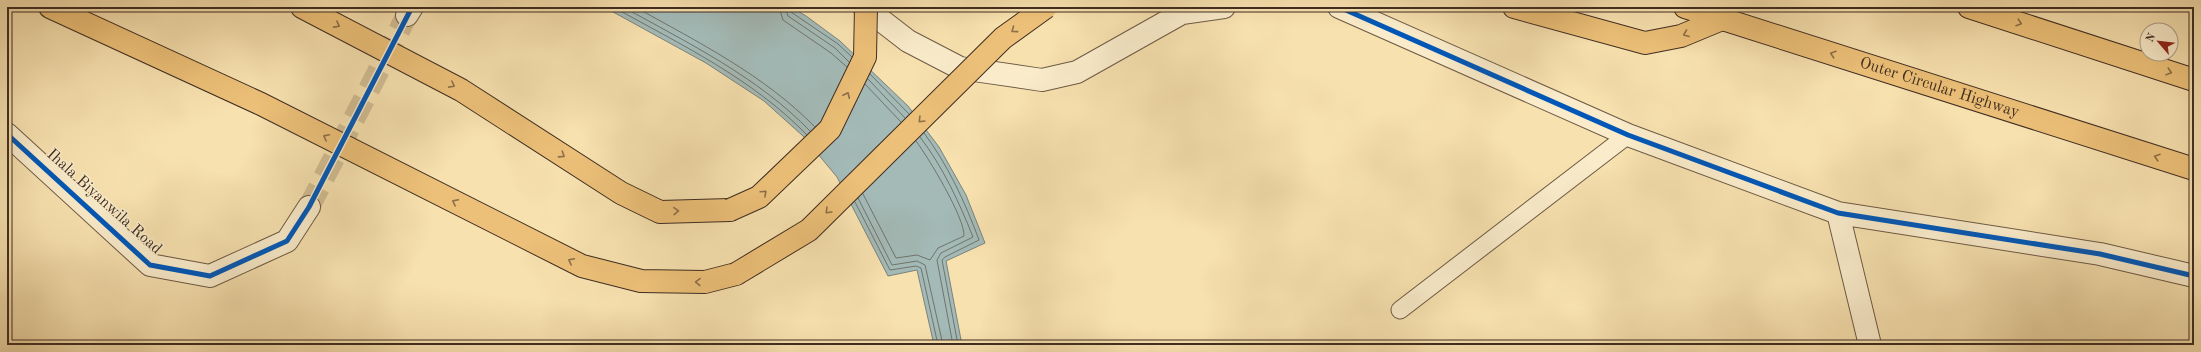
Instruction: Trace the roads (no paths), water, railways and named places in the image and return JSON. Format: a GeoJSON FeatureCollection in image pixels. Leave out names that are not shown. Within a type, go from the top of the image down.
{"type":"FeatureCollection","features":[{"type":"Feature","properties":{"kind":"highway"},"geometry":{"type":"LineString","coordinates":[[50,7],[261,104],[582,266],[641,281],[705,282],[736,274],[809,230],[1003,38],[1046,7]]}},
{"type":"Feature","properties":{"kind":"highway"},"geometry":{"type":"LineString","coordinates":[[302,7],[461,90],[621,194],[660,212],[730,210],[759,197],[830,130],[865,57],[865,7]]}},
{"type":"Feature","properties":{"kind":"highway"},"geometry":{"type":"LineString","coordinates":[[1514,7],[1645,43],[1681,36],[1722,19]]}},
{"type":"Feature","properties":{"kind":"highway","name":"Outer Circular Highway"},"geometry":{"type":"LineString","coordinates":[[1686,7],[2194,169]]}},
{"type":"Feature","properties":{"kind":"highway"},"geometry":{"type":"LineString","coordinates":[[1969,7],[2194,80]]}},
{"type":"Feature","properties":{"kind":"street"},"geometry":{"type":"LineString","coordinates":[[865,7],[908,41],[960,68],[1042,80],[1077,72],[1182,13],[1224,7]]}},
{"type":"Feature","properties":{"kind":"street"},"geometry":{"type":"LineString","coordinates":[[1339,7],[1628,135],[1838,213],[2100,254],[2194,276]]}},
{"type":"Feature","properties":{"kind":"street","name":"Ihala Biyanwila Road"},"geometry":{"type":"LineString","coordinates":[[7,134],[150,265],[210,276],[287,241],[309,207]]}},
{"type":"Feature","properties":{"kind":"street"},"geometry":{"type":"LineString","coordinates":[[1838,213],[1870,345]]}},
{"type":"Feature","properties":{"kind":"lane"},"geometry":{"type":"LineString","coordinates":[[1400,310],[1628,135]]}},
{"type":"Feature","properties":{"kind":"water"},"geometry":{"type":"Polygon","coordinates":[[[604,7],[791,7],[840,41],[908,106],[939,147],[966,195],[985,243],[946,261],[962,345],[934,345],[917,270],[888,276],[837,177],[803,136],[764,101],[706,63],[604,7]]]}},
{"type":"Feature","properties":{"kind":"tunnel"},"geometry":{"type":"LineString","coordinates":[[309,207],[407,15]]}}]}
